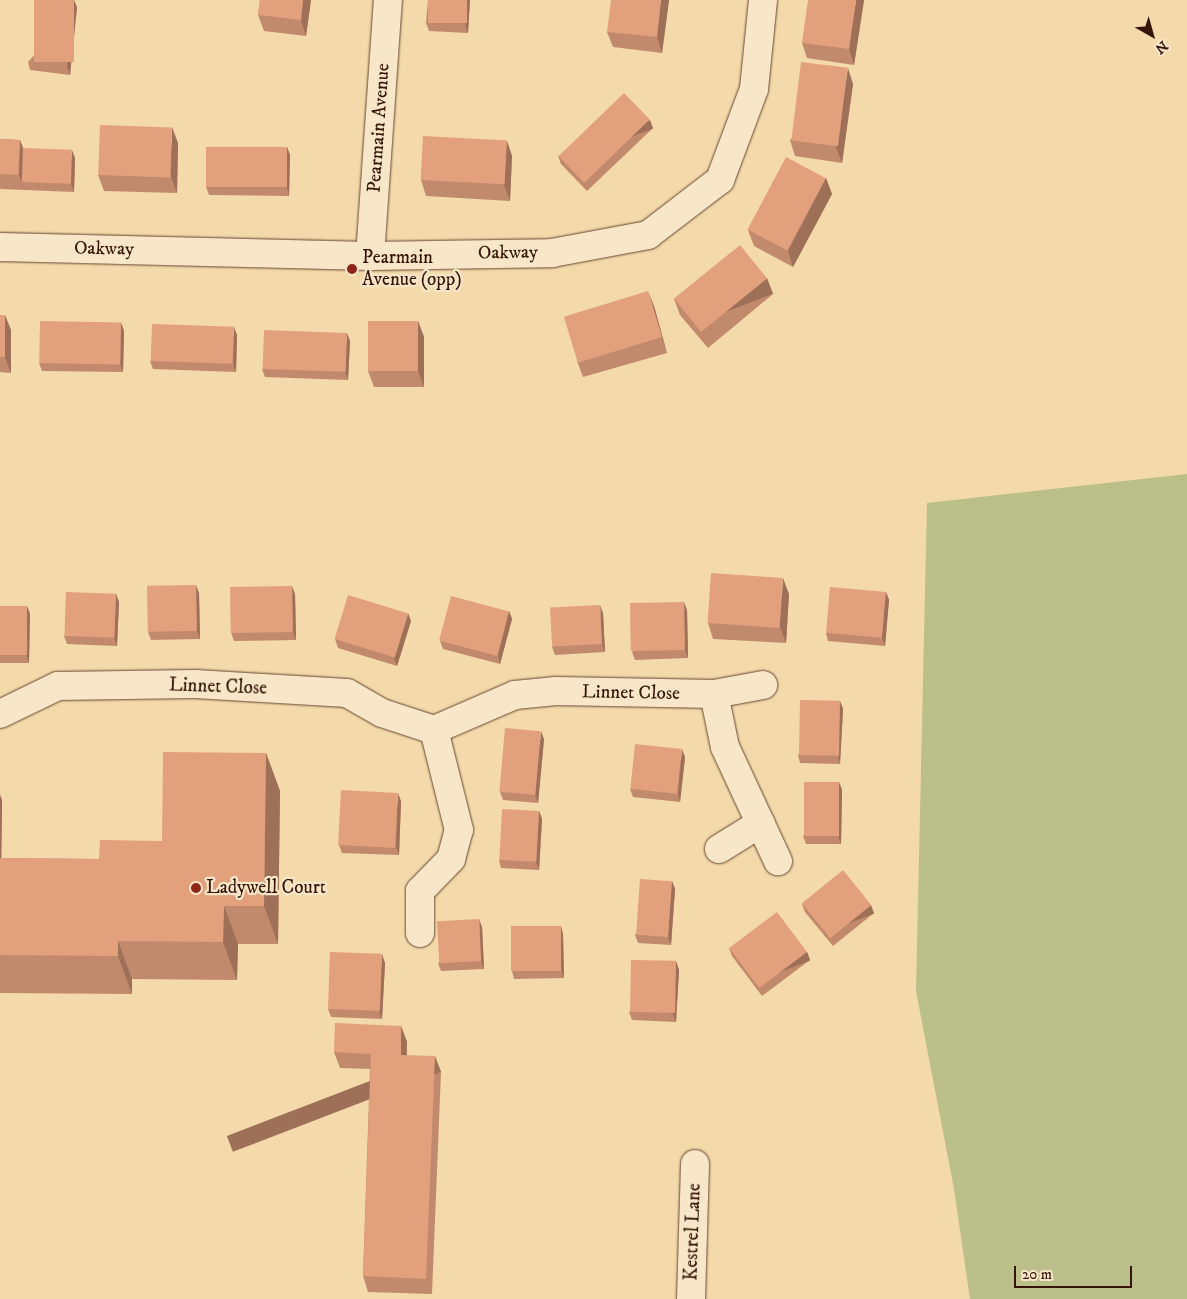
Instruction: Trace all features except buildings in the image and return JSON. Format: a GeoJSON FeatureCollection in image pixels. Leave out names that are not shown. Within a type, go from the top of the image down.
{"type":"FeatureCollection","features":[{"type":"Feature","properties":{"kind":"street","name":"Pearmain Avenue"},"geometry":{"type":"LineString","coordinates":[[370,256],[388,0]]}},
{"type":"Feature","properties":{"kind":"street","name":"Oakway"},"geometry":{"type":"LineString","coordinates":[[0,247],[370,256],[552,253],[648,235],[720,180],[754,89],[764,0]]}},
{"type":"Feature","properties":{"kind":"street","name":"Linnet Close"},"geometry":{"type":"LineString","coordinates":[[0,714],[58,686],[195,684],[347,694],[382,713],[434,730],[515,695],[556,690],[714,694],[763,684]]}},
{"type":"Feature","properties":{"kind":"street"},"geometry":{"type":"LineString","coordinates":[[714,694],[725,747],[778,861]]}},
{"type":"Feature","properties":{"kind":"street"},"geometry":{"type":"LineString","coordinates":[[420,933],[420,891],[451,859],[459,830],[434,730]]}},
{"type":"Feature","properties":{"kind":"street"},"geometry":{"type":"LineString","coordinates":[[719,849],[761,823]]}},
{"type":"Feature","properties":{"kind":"street","name":"Kestrel Lane"},"geometry":{"type":"LineString","coordinates":[[690,1299],[695,1164]]}},
{"type":"Feature","properties":{"kind":"green space"},"geometry":{"type":"Polygon","coordinates":[[[1187,474],[1187,1299],[970,1299],[954,1189],[916,991],[927,503],[1187,474]]]}},
{"type":"Feature","properties":{"kind":"place","name":"Pearmain Avenue (opp)"},"geometry":{"type":"Point","coordinates":[352,269]}},
{"type":"Feature","properties":{"kind":"place","name":"Ladywell Court"},"geometry":{"type":"Point","coordinates":[196,888]}}]}
